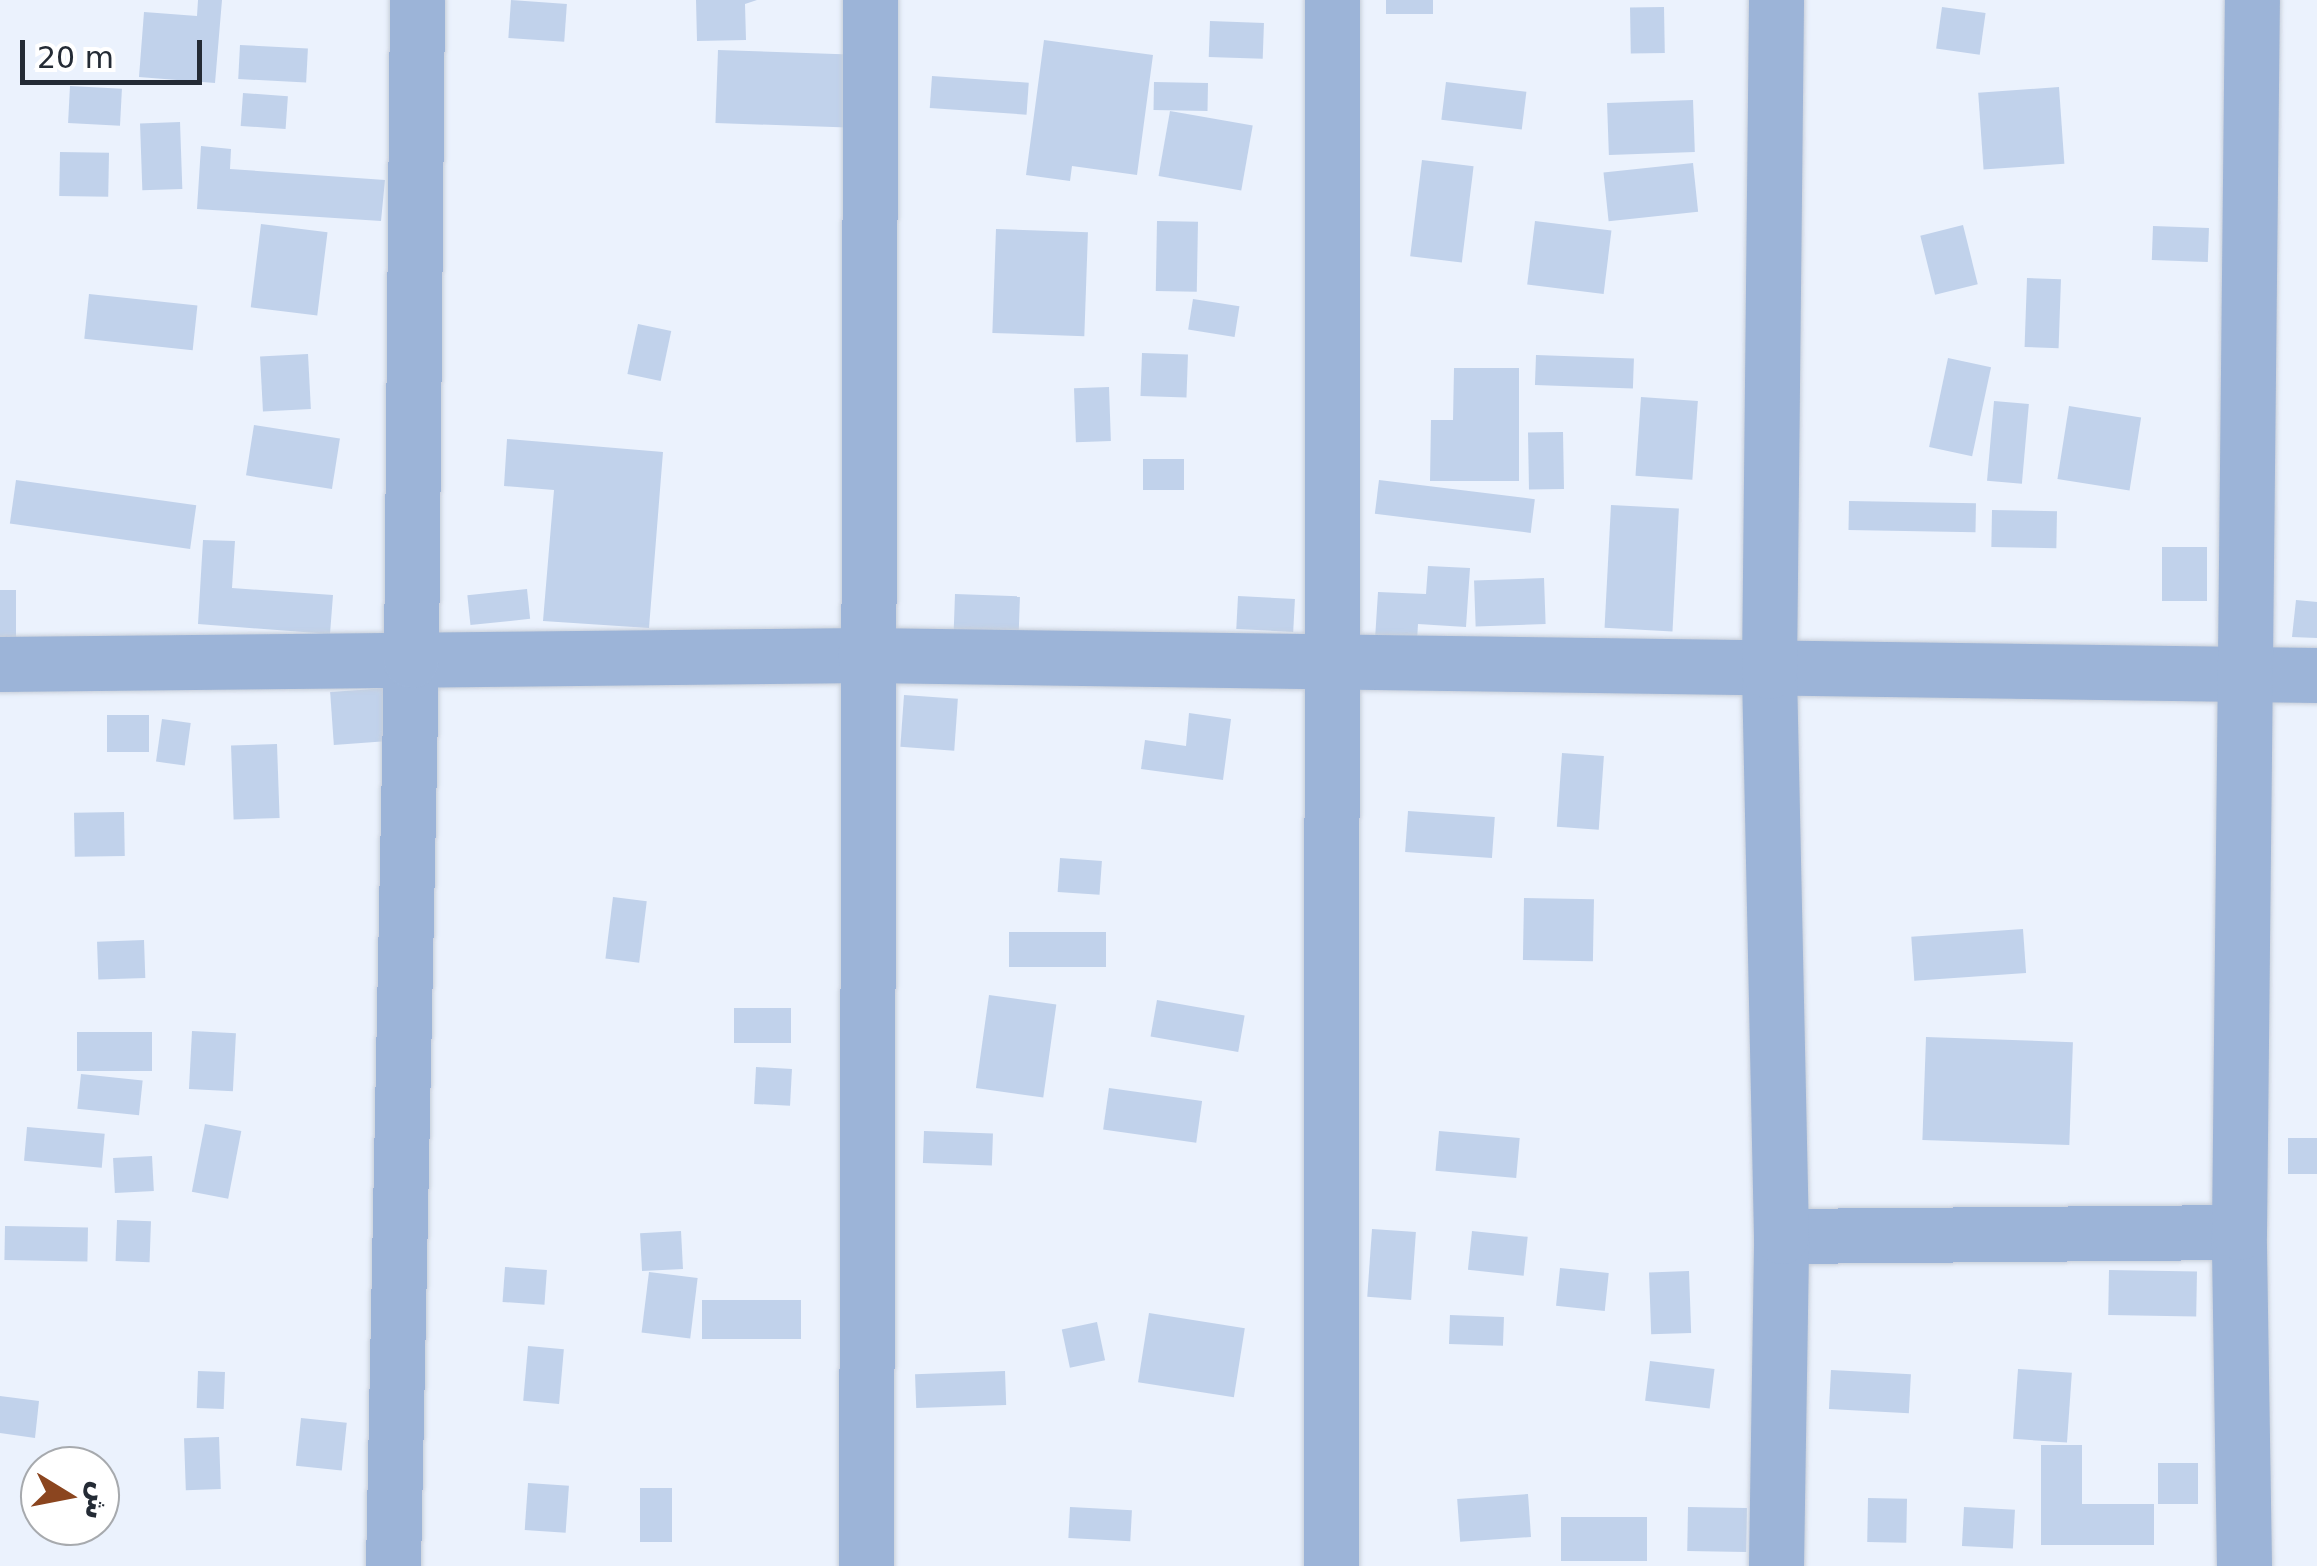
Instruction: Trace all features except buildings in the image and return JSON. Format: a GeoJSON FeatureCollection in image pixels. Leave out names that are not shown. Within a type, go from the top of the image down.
{"type":"FeatureCollection","features":[{"type":"Feature","properties":{"kind":"street"},"geometry":{"type":"LineString","coordinates":[[393,1566],[411,660],[417,0]]}},
{"type":"Feature","properties":{"kind":"street"},"geometry":{"type":"LineString","coordinates":[[866,1566],[865,656],[870,0]]}},
{"type":"Feature","properties":{"kind":"street"},"geometry":{"type":"LineString","coordinates":[[1331,1566],[1332,0]]}},
{"type":"Feature","properties":{"kind":"street"},"geometry":{"type":"LineString","coordinates":[[1776,0],[1769,671],[1780,1236],[1776,1566]]}},
{"type":"Feature","properties":{"kind":"street"},"geometry":{"type":"LineString","coordinates":[[2244,1566],[2239,1232],[2252,0]]}},
{"type":"Feature","properties":{"kind":"street"},"geometry":{"type":"LineString","coordinates":[[0,664],[865,656],[1769,671],[2317,675]]}},
{"type":"Feature","properties":{"kind":"street"},"geometry":{"type":"LineString","coordinates":[[1780,1236],[2239,1232]]}}]}
